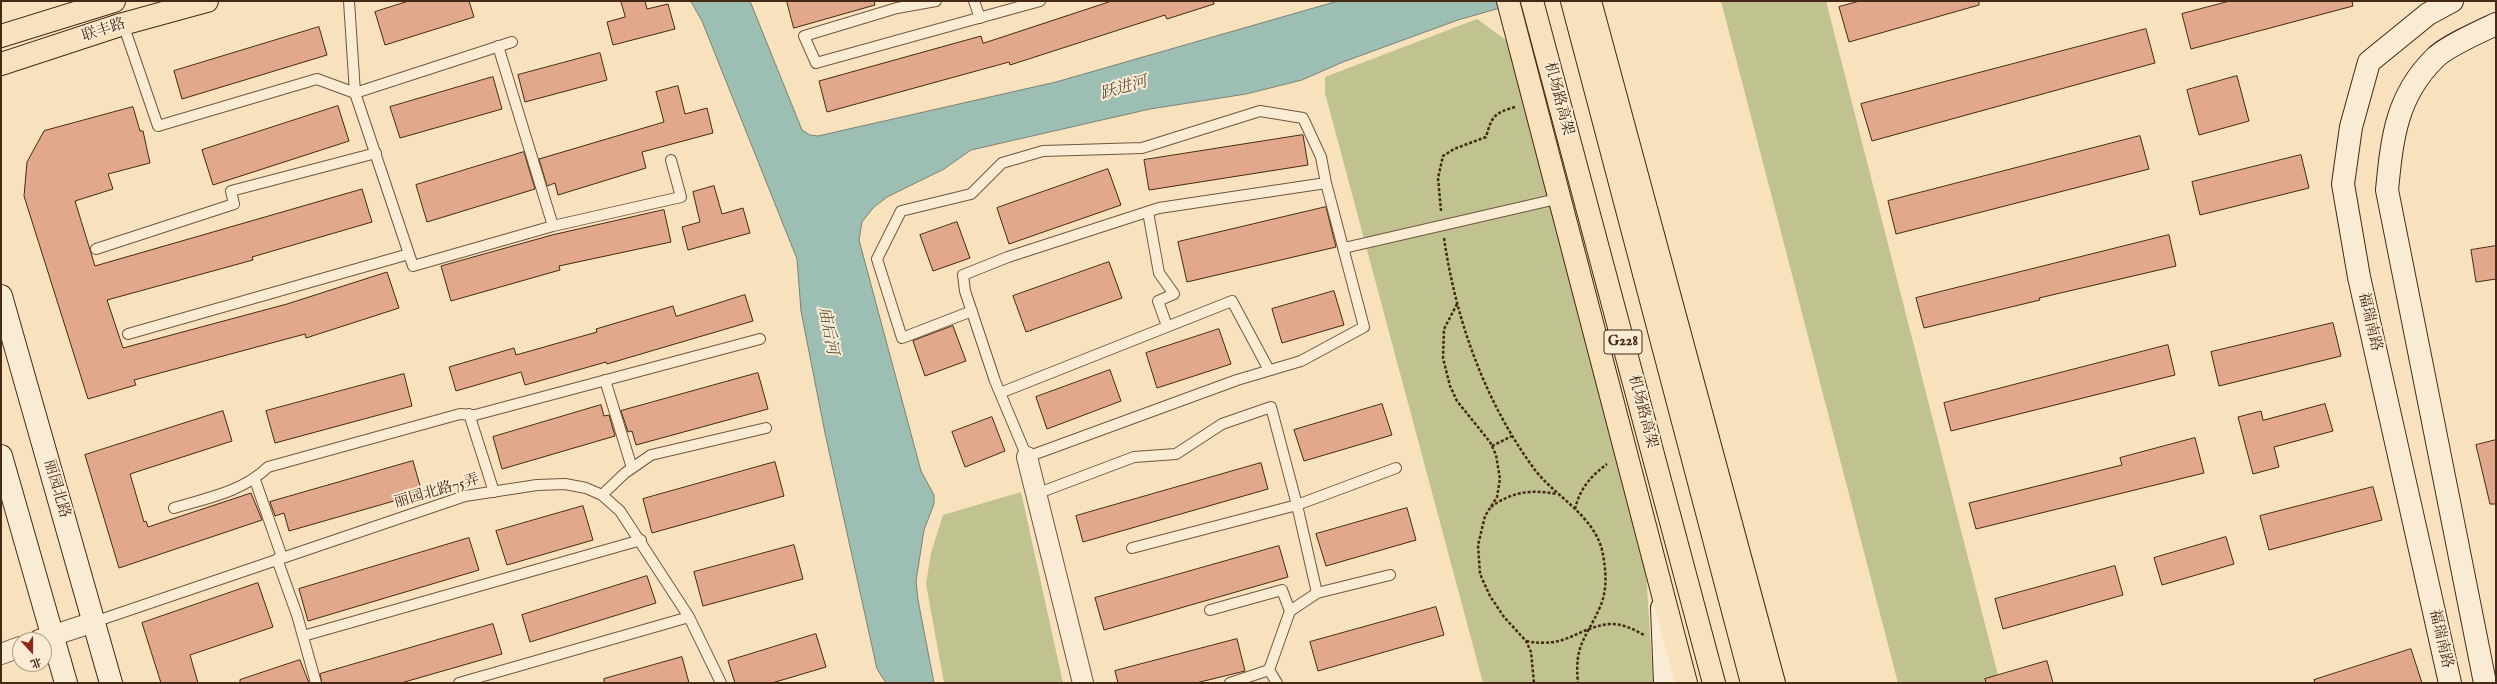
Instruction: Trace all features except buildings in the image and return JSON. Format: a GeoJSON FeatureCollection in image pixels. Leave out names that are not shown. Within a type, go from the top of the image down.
{"type":"FeatureCollection","features":[{"type":"Feature","properties":{"kind":"main road","name":"联丰路"},"geometry":{"type":"LineString","coordinates":[[1,36],[114,1]]}},
{"type":"Feature","properties":{"kind":"main road","name":"联丰路"},"geometry":{"type":"LineString","coordinates":[[1,64],[123,24],[207,1]]}},
{"type":"Feature","properties":{"kind":"main road"},"geometry":{"type":"LineString","coordinates":[[1508,1],[1561,198],[1686,683]]}},
{"type":"Feature","properties":{"kind":"main road","name":"机场路高架"},"geometry":{"type":"LineString","coordinates":[[1532,1],[1714,683]]}},
{"type":"Feature","properties":{"kind":"main road","name":"G228"},"geometry":{"type":"LineString","coordinates":[[1572,1],[1752,683]]}},
{"type":"Feature","properties":{"kind":"main road"},"geometry":{"type":"LineString","coordinates":[[1591,5],[1774,683]]}},
{"type":"Feature","properties":{"kind":"street","name":"福瑞南路"},"geometry":{"type":"LineString","coordinates":[[2450,683],[2359,277],[2343,184],[2351,127],[2369,62],[2428,14],[2452,1]]}},
{"type":"Feature","properties":{"kind":"street"},"geometry":{"type":"LineString","coordinates":[[2485,683],[2387,190],[2393,135],[2409,90],[2435,57],[2496,24]]}},
{"type":"Feature","properties":{"kind":"street","name":"丽园北路"},"geometry":{"type":"LineString","coordinates":[[1,296],[111,683]]}},
{"type":"Feature","properties":{"kind":"street"},"geometry":{"type":"LineString","coordinates":[[1,456],[45,632]]}},
{"type":"Feature","properties":{"kind":"street"},"geometry":{"type":"LineString","coordinates":[[1027,457],[1083,683]]}},
{"type":"Feature","properties":{"kind":"street"},"geometry":{"type":"LineString","coordinates":[[1660,581],[1665,683]]}},
{"type":"Feature","properties":{"kind":"street"},"geometry":{"type":"LineString","coordinates":[[52,636],[94,622]]}},
{"type":"Feature","properties":{"kind":"street"},"geometry":{"type":"LineString","coordinates":[[1,654],[12,650]]}},
{"type":"Feature","properties":{"kind":"street"},"geometry":{"type":"LineString","coordinates":[[52,652],[66,683]]}},
{"type":"Feature","properties":{"kind":"lane"},"geometry":{"type":"LineString","coordinates":[[349,1],[355,93],[414,266],[554,226],[681,197],[671,160]]}},
{"type":"Feature","properties":{"kind":"lane"},"geometry":{"type":"LineString","coordinates":[[936,1],[897,8],[804,36],[816,63],[1040,1]]}},
{"type":"Feature","properties":{"kind":"lane"},"geometry":{"type":"LineString","coordinates":[[974,1],[980,18]]}},
{"type":"Feature","properties":{"kind":"lane"},"geometry":{"type":"LineString","coordinates":[[123,24],[158,126],[318,79],[355,93],[512,42]]}},
{"type":"Feature","properties":{"kind":"lane"},"geometry":{"type":"LineString","coordinates":[[498,46],[554,226]]}},
{"type":"Feature","properties":{"kind":"lane"},"geometry":{"type":"LineString","coordinates":[[972,311],[902,338],[877,259],[901,211],[971,194],[1002,163],[1043,151],[1142,148],[1260,111],[1303,118],[1321,157],[1326,183],[1364,327],[1301,361],[1269,370],[1027,457],[1000,393],[972,311],[965,291],[963,275],[1008,257],[1159,208],[1326,183]]}},
{"type":"Feature","properties":{"kind":"lane"},"geometry":{"type":"LineString","coordinates":[[96,249],[234,204],[231,191],[376,153]]}},
{"type":"Feature","properties":{"kind":"lane"},"geometry":{"type":"LineString","coordinates":[[1344,248],[1561,198]]}},
{"type":"Feature","properties":{"kind":"lane"},"geometry":{"type":"LineString","coordinates":[[1148,212],[1159,273],[1174,294],[1158,301],[1167,326]]}},
{"type":"Feature","properties":{"kind":"lane"},"geometry":{"type":"LineString","coordinates":[[128,334],[409,254]]}},
{"type":"Feature","properties":{"kind":"lane"},"geometry":{"type":"LineString","coordinates":[[1000,393],[1232,301],[1269,370]]}},
{"type":"Feature","properties":{"kind":"lane"},"geometry":{"type":"LineString","coordinates":[[174,508],[236,490],[255,480],[268,467],[460,414],[469,414],[760,339]]}},
{"type":"Feature","properties":{"kind":"lane"},"geometry":{"type":"LineString","coordinates":[[604,380],[632,468]]}},
{"type":"Feature","properties":{"kind":"lane"},"geometry":{"type":"LineString","coordinates":[[1036,494],[1134,457],[1176,454],[1222,424],[1271,407],[1318,593]]}},
{"type":"Feature","properties":{"kind":"lane"},"geometry":{"type":"LineString","coordinates":[[469,414],[494,492]]}},
{"type":"Feature","properties":{"kind":"lane"},"geometry":{"type":"LineString","coordinates":[[602,495],[632,468],[651,455],[766,428]]}},
{"type":"Feature","properties":{"kind":"lane"},"geometry":{"type":"LineString","coordinates":[[1132,548],[1297,505],[1396,468]]}},
{"type":"Feature","properties":{"kind":"lane"},"geometry":{"type":"LineString","coordinates":[[255,480],[280,558],[316,683]]}},
{"type":"Feature","properties":{"kind":"lane","name":"丽园北路75弄"},"geometry":{"type":"LineString","coordinates":[[94,622],[465,496],[537,485],[564,484],[586,488],[602,495],[620,511],[641,540],[689,617],[721,683]]}},
{"type":"Feature","properties":{"kind":"lane"},"geometry":{"type":"LineString","coordinates":[[303,636],[641,540]]}},
{"type":"Feature","properties":{"kind":"lane"},"geometry":{"type":"LineString","coordinates":[[1269,670],[1290,612],[1318,593],[1390,574]]}},
{"type":"Feature","properties":{"kind":"lane"},"geometry":{"type":"LineString","coordinates":[[1210,610],[1282,590],[1290,612]]}},
{"type":"Feature","properties":{"kind":"lane"},"geometry":{"type":"LineString","coordinates":[[459,683],[689,617]]}},
{"type":"Feature","properties":{"kind":"lane"},"geometry":{"type":"LineString","coordinates":[[1230,683],[1269,670]]}},
{"type":"Feature","properties":{"kind":"lane"},"geometry":{"type":"LineString","coordinates":[[1269,670],[1277,683]]}},
{"type":"Feature","properties":{"kind":"path"},"geometry":{"type":"LineString","coordinates":[[1515,107],[1497,112],[1490,122],[1486,137],[1454,149],[1443,156],[1438,178],[1442,226],[1457,303],[1469,346],[1481,375],[1512,436],[1536,470],[1556,494],[1576,509],[1593,529],[1601,549],[1606,585],[1601,606],[1585,632],[1579,649],[1576,668],[1578,683]]}},
{"type":"Feature","properties":{"kind":"path"},"geometry":{"type":"LineString","coordinates":[[1457,303],[1444,329],[1443,358],[1450,386],[1457,401],[1492,446],[1496,455],[1500,479],[1497,497],[1485,516],[1478,545],[1480,574],[1497,606],[1526,641],[1531,652],[1534,683]]}},
{"type":"Feature","properties":{"kind":"path"},"geometry":{"type":"LineString","coordinates":[[1492,446],[1512,436]]}},
{"type":"Feature","properties":{"kind":"path"},"geometry":{"type":"LineString","coordinates":[[1576,509],[1578,496],[1590,477],[1607,464]]}},
{"type":"Feature","properties":{"kind":"path"},"geometry":{"type":"LineString","coordinates":[[1490,508],[1511,495],[1526,491],[1556,494]]}},
{"type":"Feature","properties":{"kind":"path"},"geometry":{"type":"LineString","coordinates":[[1526,641],[1548,644],[1570,639],[1609,624],[1627,626],[1646,636]]}},
{"type":"Feature","properties":{"kind":"green space"},"geometry":{"type":"Polygon","coordinates":[[[1721,1],[1826,1],[2000,683],[1898,683],[1721,1]]]}},
{"type":"Feature","properties":{"kind":"green space"},"geometry":{"type":"Polygon","coordinates":[[[1477,19],[1506,40],[1556,213],[1646,571],[1653,683],[1483,683],[1325,93],[1325,77],[1477,19]]]}},
{"type":"Feature","properties":{"kind":"green space"},"geometry":{"type":"Polygon","coordinates":[[[1021,492],[1063,683],[944,683],[926,584],[931,553],[943,515],[1021,492]]]}},
{"type":"Feature","properties":{"kind":"water"},"geometry":{"type":"Polygon","coordinates":[[[691,1],[750,1],[802,130],[810,135],[818,136],[1056,82],[1338,1],[1524,1],[1458,20],[1343,62],[1302,80],[1246,94],[1150,109],[971,150],[944,169],[887,197],[873,208],[862,222],[859,240],[921,471],[934,495],[934,504],[924,530],[916,581],[918,600],[934,683],[886,683],[877,669],[825,433],[801,311],[797,259],[702,21],[691,1]]]}},
{"type":"Feature","properties":{"kind":"water label","name":"跃进河"},"geometry":{"type":"Point","coordinates":[1124,89]}},
{"type":"Feature","properties":{"kind":"water label","name":"庙后河"},"geometry":{"type":"Point","coordinates":[827,331]}}]}
